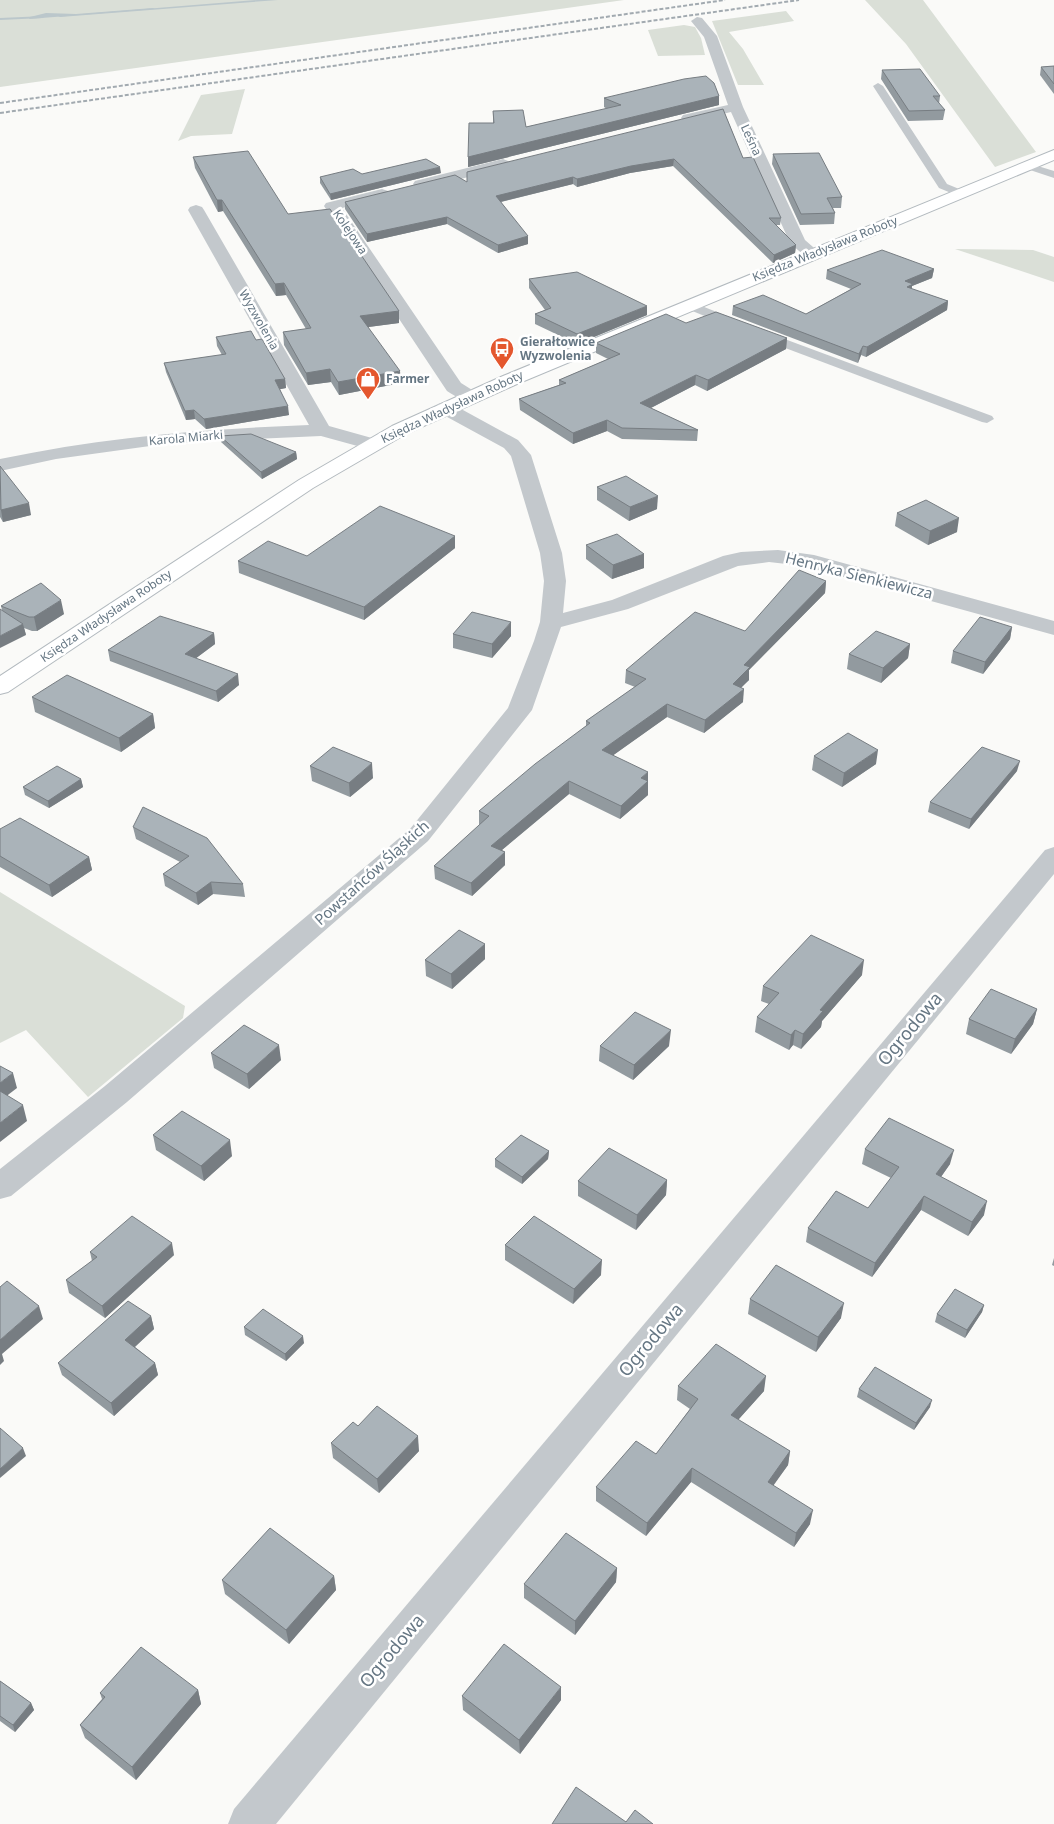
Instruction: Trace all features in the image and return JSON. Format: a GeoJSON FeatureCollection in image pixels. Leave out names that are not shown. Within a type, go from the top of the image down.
{"type":"FeatureCollection","features":[{"type":"Feature","properties":{"kind":"main road","name":"Księdza Władysława Roboty"},"geometry":{"type":"LineString","coordinates":[[0,687],[306,484],[372,444],[470,397],[1054,155]]}},
{"type":"Feature","properties":{"kind":"street","name":"Leśna"},"geometry":{"type":"LineString","coordinates":[[697,21],[710,36],[736,107],[798,243],[813,254]]}},
{"type":"Feature","properties":{"kind":"street"},"geometry":{"type":"LineString","coordinates":[[671,122],[736,107]]}},
{"type":"Feature","properties":{"kind":"street","name":"Kolejowa"},"geometry":{"type":"LineString","coordinates":[[470,397],[454,387],[332,206],[516,161]]}},
{"type":"Feature","properties":{"kind":"street","name":"Wyzwolenia"},"geometry":{"type":"LineString","coordinates":[[196,210],[322,430]]}},
{"type":"Feature","properties":{"kind":"street","name":"Powstańców Śląskich"},"geometry":{"type":"LineString","coordinates":[[0,1187],[116,1094],[419,835],[520,710],[546,641],[551,622],[555,581],[551,553],[521,455],[505,440],[445,408]]}},
{"type":"Feature","properties":{"kind":"street","name":"Karola Miarki"},"geometry":{"type":"LineString","coordinates":[[0,465],[56,453],[150,440],[206,436],[322,430],[372,444]]}},
{"type":"Feature","properties":{"kind":"street","name":"Henryka Sienkiewicza"},"geometry":{"type":"LineString","coordinates":[[551,622],[578,618],[602,610],[731,561],[745,557],[768,555],[806,560],[1054,628]]}},
{"type":"Feature","properties":{"kind":"street","name":"Ogrodowa"},"geometry":{"type":"LineString","coordinates":[[249,1824],[1054,856]]}},
{"type":"Feature","properties":{"kind":"lane"},"geometry":{"type":"LineString","coordinates":[[878,86],[943,186],[960,193]]}},
{"type":"Feature","properties":{"kind":"lane"},"geometry":{"type":"LineString","coordinates":[[1028,166],[1054,175]]}},
{"type":"Feature","properties":{"kind":"lane"},"geometry":{"type":"LineString","coordinates":[[689,305],[987,419]]}},
{"type":"Feature","properties":{"kind":"shaded area"},"geometry":{"type":"Polygon","coordinates":[[[0,0],[624,0],[0,87],[0,0]]]}},
{"type":"Feature","properties":{"kind":"shaded area"},"geometry":{"type":"Polygon","coordinates":[[[865,0],[923,0],[1036,152],[995,167],[906,44],[865,0]]]}},
{"type":"Feature","properties":{"kind":"shaded area"},"geometry":{"type":"Polygon","coordinates":[[[155,9],[29,19],[30,17],[46,13],[76,14],[155,9]]]}},
{"type":"Feature","properties":{"kind":"shaded area"},"geometry":{"type":"Polygon","coordinates":[[[786,11],[794,21],[729,32],[743,49],[764,85],[738,85],[712,21],[786,11]]]}},
{"type":"Feature","properties":{"kind":"shaded area"},"geometry":{"type":"Polygon","coordinates":[[[684,25],[695,27],[701,38],[705,55],[658,56],[648,30],[684,25]]]}},
{"type":"Feature","properties":{"kind":"shaded area"},"geometry":{"type":"Polygon","coordinates":[[[245,89],[232,134],[191,136],[178,141],[201,95],[245,89]]]}},
{"type":"Feature","properties":{"kind":"shaded area"},"geometry":{"type":"Polygon","coordinates":[[[955,249],[1033,250],[1054,257],[1054,282],[955,249]]]}},
{"type":"Feature","properties":{"kind":"shaded area"},"geometry":{"type":"Polygon","coordinates":[[[0,892],[185,1006],[183,1018],[88,1097],[26,1030],[0,1043],[0,892]]]}},
{"type":"Feature","properties":{"kind":"building"},"geometry":{"type":"Polygon","coordinates":[[[1054,66],[1054,84],[1041,67],[1054,66]]]}},
{"type":"Feature","properties":{"kind":"building"},"geometry":{"type":"Polygon","coordinates":[[[920,69],[940,96],[933,96],[945,110],[909,111],[882,70],[920,69]]]}},
{"type":"Feature","properties":{"kind":"building"},"geometry":{"type":"Polygon","coordinates":[[[706,76],[714,83],[719,96],[468,157],[469,123],[494,123],[493,111],[523,110],[526,127],[621,105],[604,98],[684,79],[706,76]]]}},
{"type":"Feature","properties":{"kind":"building"},"geometry":{"type":"Polygon","coordinates":[[[723,109],[743,158],[753,157],[781,218],[769,218],[796,245],[774,255],[674,159],[631,166],[577,179],[573,177],[496,196],[528,236],[498,245],[447,217],[367,234],[345,202],[455,175],[467,182],[467,172],[723,109]]]}},
{"type":"Feature","properties":{"kind":"building"},"geometry":{"type":"Polygon","coordinates":[[[248,151],[288,214],[330,209],[399,311],[360,316],[400,371],[338,382],[330,369],[306,373],[283,332],[311,328],[284,283],[275,284],[222,200],[217,200],[193,157],[248,151]]]}},
{"type":"Feature","properties":{"kind":"building"},"geometry":{"type":"Polygon","coordinates":[[[819,153],[842,197],[827,198],[835,213],[801,214],[773,154],[819,153]]]}},
{"type":"Feature","properties":{"kind":"building"},"geometry":{"type":"Polygon","coordinates":[[[426,159],[440,167],[330,194],[320,177],[353,169],[362,174],[426,159]]]}},
{"type":"Feature","properties":{"kind":"building"},"geometry":{"type":"Polygon","coordinates":[[[882,250],[934,269],[905,281],[913,284],[907,287],[948,301],[867,347],[863,346],[859,354],[733,306],[763,295],[806,314],[861,284],[827,270],[882,250]]]}},
{"type":"Feature","properties":{"kind":"building"},"geometry":{"type":"Polygon","coordinates":[[[577,272],[647,306],[577,334],[535,314],[551,308],[529,279],[577,272]]]}},
{"type":"Feature","properties":{"kind":"building"},"geometry":{"type":"Polygon","coordinates":[[[716,312],[787,338],[708,380],[696,375],[640,403],[698,430],[622,428],[607,420],[573,433],[519,399],[566,383],[559,380],[620,354],[596,343],[666,314],[686,323],[716,312]]]}},
{"type":"Feature","properties":{"kind":"building"},"geometry":{"type":"Polygon","coordinates":[[[251,331],[256,340],[262,339],[285,379],[275,380],[288,406],[204,419],[194,410],[185,411],[164,363],[226,354],[216,337],[251,331]]]}},
{"type":"Feature","properties":{"kind":"building"},"geometry":{"type":"Polygon","coordinates":[[[251,434],[296,452],[261,472],[220,436],[251,434]]]}},
{"type":"Feature","properties":{"kind":"building"},"geometry":{"type":"Polygon","coordinates":[[[0,466],[29,503],[1,510],[0,466]]]}},
{"type":"Feature","properties":{"kind":"building"},"geometry":{"type":"Polygon","coordinates":[[[626,476],[658,496],[630,507],[597,487],[626,476]]]}},
{"type":"Feature","properties":{"kind":"building"},"geometry":{"type":"Polygon","coordinates":[[[926,500],[959,518],[930,531],[897,513],[926,500]]]}},
{"type":"Feature","properties":{"kind":"building"},"geometry":{"type":"Polygon","coordinates":[[[380,506],[455,536],[364,607],[238,561],[268,541],[307,556],[380,506]]]}},
{"type":"Feature","properties":{"kind":"building"},"geometry":{"type":"Polygon","coordinates":[[[617,534],[644,554],[613,565],[586,545],[617,534]]]}},
{"type":"Feature","properties":{"kind":"building"},"geometry":{"type":"Polygon","coordinates":[[[799,570],[826,581],[744,665],[750,667],[733,684],[744,689],[705,720],[667,704],[602,750],[648,772],[641,778],[648,781],[621,806],[569,781],[491,846],[505,852],[471,883],[434,866],[489,816],[479,811],[535,764],[590,723],[586,721],[646,679],[626,670],[695,612],[745,631],[799,570]]]}},
{"type":"Feature","properties":{"kind":"building"},"geometry":{"type":"Polygon","coordinates":[[[41,583],[61,600],[34,617],[29,617],[1,606],[41,583]]]}},
{"type":"Feature","properties":{"kind":"building"},"geometry":{"type":"Polygon","coordinates":[[[0,609],[23,624],[0,636],[0,609]]]}},
{"type":"Feature","properties":{"kind":"building"},"geometry":{"type":"Polygon","coordinates":[[[472,612],[511,622],[492,644],[453,634],[472,612]]]}},
{"type":"Feature","properties":{"kind":"building"},"geometry":{"type":"Polygon","coordinates":[[[160,616],[214,633],[185,654],[238,674],[216,691],[108,650],[160,616]]]}},
{"type":"Feature","properties":{"kind":"building"},"geometry":{"type":"Polygon","coordinates":[[[980,617],[1012,627],[985,662],[953,651],[980,617]]]}},
{"type":"Feature","properties":{"kind":"building"},"geometry":{"type":"Polygon","coordinates":[[[876,631],[910,644],[883,668],[849,654],[876,631]]]}},
{"type":"Feature","properties":{"kind":"building"},"geometry":{"type":"Polygon","coordinates":[[[67,675],[153,714],[119,738],[32,697],[67,675]]]}},
{"type":"Feature","properties":{"kind":"building"},"geometry":{"type":"Polygon","coordinates":[[[848,733],[878,750],[844,773],[814,756],[848,733]]]}},
{"type":"Feature","properties":{"kind":"building"},"geometry":{"type":"Polygon","coordinates":[[[333,747],[372,763],[349,783],[310,766],[333,747]]]}},
{"type":"Feature","properties":{"kind":"building"},"geometry":{"type":"Polygon","coordinates":[[[982,747],[1020,761],[971,819],[930,802],[982,747]]]}},
{"type":"Feature","properties":{"kind":"building"},"geometry":{"type":"Polygon","coordinates":[[[57,766],[81,779],[48,801],[23,787],[57,766]]]}},
{"type":"Feature","properties":{"kind":"building"},"geometry":{"type":"Polygon","coordinates":[[[143,807],[207,838],[243,884],[211,882],[196,893],[163,874],[189,856],[133,827],[143,807]]]}},
{"type":"Feature","properties":{"kind":"building"},"geometry":{"type":"Polygon","coordinates":[[[20,818],[89,857],[49,885],[0,856],[0,829],[20,818]]]}},
{"type":"Feature","properties":{"kind":"building"},"geometry":{"type":"Polygon","coordinates":[[[459,930],[485,944],[451,974],[425,960],[459,930]]]}},
{"type":"Feature","properties":{"kind":"building"},"geometry":{"type":"Polygon","coordinates":[[[811,935],[864,960],[820,1010],[823,1011],[803,1034],[795,1030],[791,1035],[757,1017],[779,993],[763,986],[811,935]]]}},
{"type":"Feature","properties":{"kind":"building"},"geometry":{"type":"Polygon","coordinates":[[[991,989],[1037,1009],[1015,1039],[969,1019],[991,989]]]}},
{"type":"Feature","properties":{"kind":"building"},"geometry":{"type":"Polygon","coordinates":[[[635,1012],[671,1030],[634,1065],[600,1046],[635,1012]]]}},
{"type":"Feature","properties":{"kind":"building"},"geometry":{"type":"Polygon","coordinates":[[[244,1025],[279,1045],[247,1074],[211,1053],[244,1025]]]}},
{"type":"Feature","properties":{"kind":"building"},"geometry":{"type":"Polygon","coordinates":[[[0,1066],[13,1073],[0,1083],[0,1066]]]}},
{"type":"Feature","properties":{"kind":"building"},"geometry":{"type":"Polygon","coordinates":[[[0,1091],[23,1105],[0,1123],[0,1091]]]}},
{"type":"Feature","properties":{"kind":"building"},"geometry":{"type":"Polygon","coordinates":[[[182,1111],[230,1140],[201,1166],[153,1135],[182,1111]]]}},
{"type":"Feature","properties":{"kind":"building"},"geometry":{"type":"Polygon","coordinates":[[[889,1118],[954,1150],[936,1174],[987,1201],[972,1222],[924,1196],[875,1263],[808,1228],[836,1191],[868,1208],[899,1167],[865,1149],[889,1118]]]}},
{"type":"Feature","properties":{"kind":"building"},"geometry":{"type":"Polygon","coordinates":[[[521,1135],[549,1151],[522,1177],[495,1159],[521,1135]]]}},
{"type":"Feature","properties":{"kind":"building"},"geometry":{"type":"Polygon","coordinates":[[[609,1148],[667,1180],[637,1215],[578,1181],[609,1148]]]}},
{"type":"Feature","properties":{"kind":"building"},"geometry":{"type":"Polygon","coordinates":[[[132,1216],[172,1243],[102,1306],[66,1280],[97,1257],[90,1252],[132,1216]]]}},
{"type":"Feature","properties":{"kind":"building"},"geometry":{"type":"Polygon","coordinates":[[[534,1216],[602,1260],[574,1289],[505,1245],[534,1216]]]}},
{"type":"Feature","properties":{"kind":"building"},"geometry":{"type":"Polygon","coordinates":[[[776,1265],[844,1303],[818,1337],[750,1299],[776,1265]]]}},
{"type":"Feature","properties":{"kind":"building"},"geometry":{"type":"Polygon","coordinates":[[[7,1281],[39,1306],[0,1340],[0,1287],[7,1281]]]}},
{"type":"Feature","properties":{"kind":"building"},"geometry":{"type":"Polygon","coordinates":[[[955,1289],[984,1305],[967,1330],[937,1314],[955,1289]]]}},
{"type":"Feature","properties":{"kind":"building"},"geometry":{"type":"Polygon","coordinates":[[[128,1301],[151,1316],[125,1340],[155,1363],[111,1403],[58,1363],[128,1301]]]}},
{"type":"Feature","properties":{"kind":"building"},"geometry":{"type":"Polygon","coordinates":[[[263,1309],[303,1336],[285,1354],[244,1327],[263,1309]]]}},
{"type":"Feature","properties":{"kind":"building"},"geometry":{"type":"Polygon","coordinates":[[[716,1344],[766,1376],[731,1415],[790,1451],[768,1482],[813,1510],[796,1533],[692,1468],[647,1523],[596,1487],[636,1441],[656,1454],[698,1399],[678,1386],[716,1344]]]}},
{"type":"Feature","properties":{"kind":"building"},"geometry":{"type":"Polygon","coordinates":[[[875,1367],[932,1400],[916,1423],[859,1389],[875,1367]]]}},
{"type":"Feature","properties":{"kind":"building"},"geometry":{"type":"Polygon","coordinates":[[[377,1406],[418,1436],[377,1479],[331,1443],[353,1422],[358,1426],[377,1406]]]}},
{"type":"Feature","properties":{"kind":"building"},"geometry":{"type":"Polygon","coordinates":[[[0,1428],[23,1448],[0,1469],[0,1428]]]}},
{"type":"Feature","properties":{"kind":"building"},"geometry":{"type":"Polygon","coordinates":[[[270,1528],[334,1576],[286,1630],[222,1580],[270,1528]]]}},
{"type":"Feature","properties":{"kind":"building"},"geometry":{"type":"Polygon","coordinates":[[[566,1533],[617,1568],[575,1621],[524,1584],[566,1533]]]}},
{"type":"Feature","properties":{"kind":"building"},"geometry":{"type":"Polygon","coordinates":[[[504,1644],[561,1687],[519,1740],[462,1696],[504,1644]]]}},
{"type":"Feature","properties":{"kind":"building"},"geometry":{"type":"Polygon","coordinates":[[[141,1647],[198,1690],[132,1767],[80,1725],[105,1697],[100,1693],[141,1647]]]}},
{"type":"Feature","properties":{"kind":"building"},"geometry":{"type":"Polygon","coordinates":[[[0,1681],[31,1703],[13,1725],[0,1716],[0,1681]]]}},
{"type":"Feature","properties":{"kind":"building"},"geometry":{"type":"Polygon","coordinates":[[[576,1787],[626,1822],[635,1810],[653,1824],[552,1824],[576,1787]]]}},
{"type":"Feature","properties":{"kind":"waterway"},"geometry":{"type":"LineString","coordinates":[[60,16],[276,0]]}},
{"type":"Feature","properties":{"kind":"waterway"},"geometry":{"type":"LineString","coordinates":[[0,19],[43,17]]}},
{"type":"Feature","properties":{"kind":"railway"},"geometry":{"type":"LineString","coordinates":[[0,103],[725,0]]}},
{"type":"Feature","properties":{"kind":"railway"},"geometry":{"type":"LineString","coordinates":[[0,113],[799,0]]}},
{"type":"Feature","properties":{"kind":"place","name":"Gierałtowice Wyzwolenia"},"geometry":{"type":"Point","coordinates":[502,370]}},
{"type":"Feature","properties":{"kind":"place","name":"Farmer"},"geometry":{"type":"Point","coordinates":[368,400]}}]}
